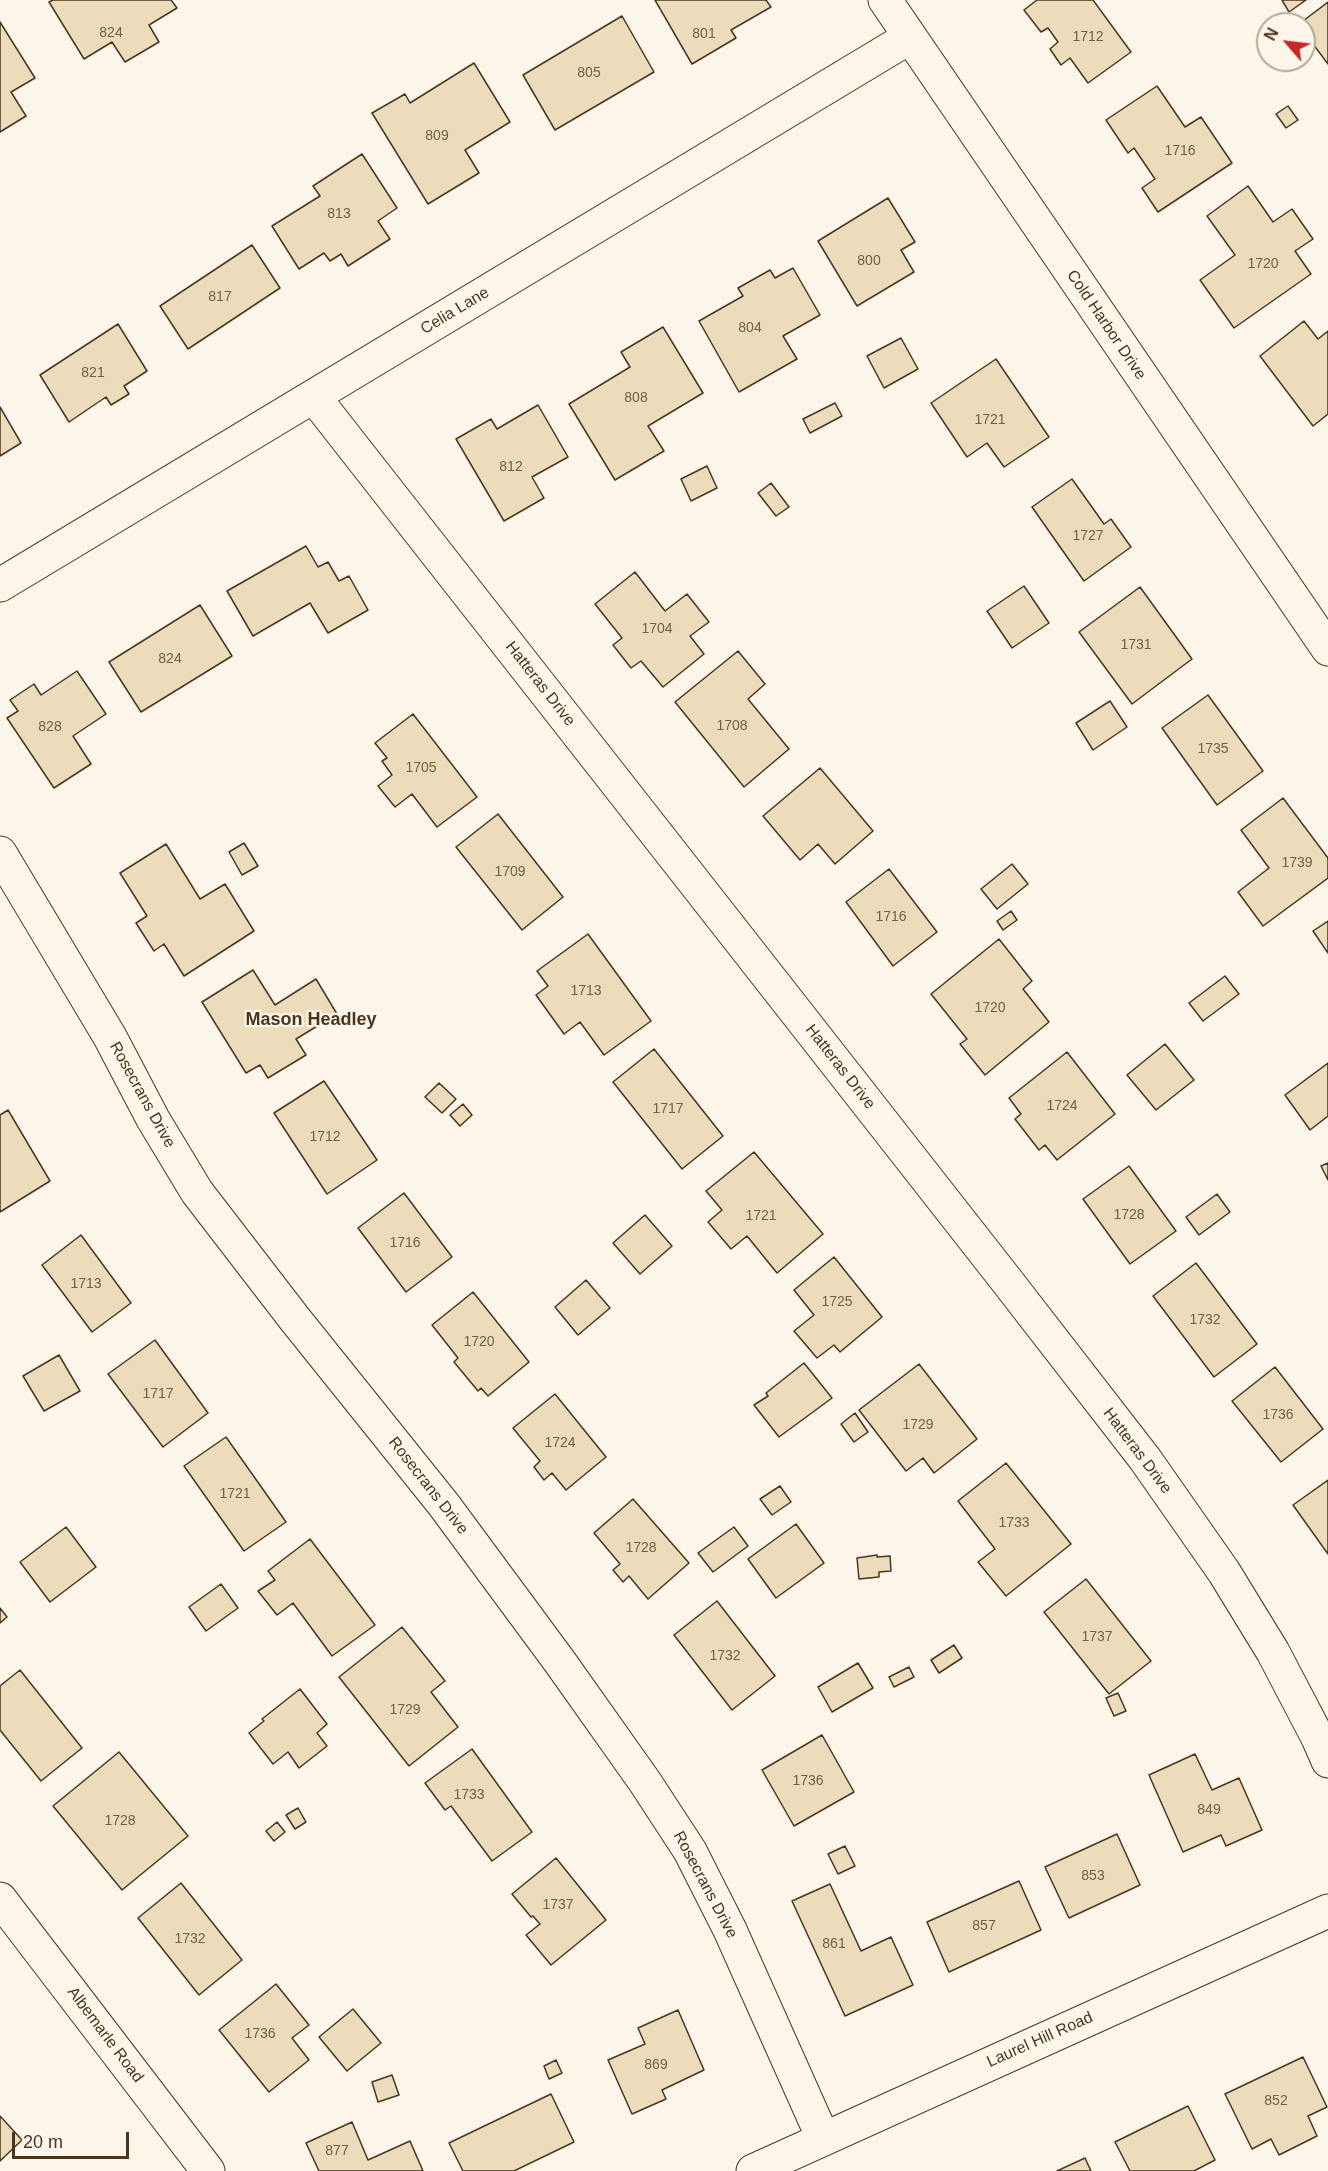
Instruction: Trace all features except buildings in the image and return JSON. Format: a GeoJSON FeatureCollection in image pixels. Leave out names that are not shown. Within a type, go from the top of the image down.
{"type":"FeatureCollection","features":[{"type":"Feature","properties":{"kind":"street","name":"Cold Harbor Drive"},"geometry":{"type":"LineString","coordinates":[[885,0],[1328,649]]}},
{"type":"Feature","properties":{"kind":"street","name":"Celia Lane"},"geometry":{"type":"LineString","coordinates":[[0,585],[910,37]]}},
{"type":"Feature","properties":{"kind":"street","name":"Hatteras Drive"},"geometry":{"type":"LineString","coordinates":[[314,397],[1145,1459],[1224,1572],[1273,1652],[1328,1761]]}},
{"type":"Feature","properties":{"kind":"street","name":"Rosecrans Drive"},"geometry":{"type":"LineString","coordinates":[[0,853],[110,1037],[153,1119],[197,1192],[294,1318],[444,1505],[560,1662],[645,1782],[690,1851],[730,1930],[824,2138]]}},
{"type":"Feature","properties":{"kind":"street","name":"Albemarle Road"},"geometry":{"type":"LineString","coordinates":[[0,1899],[208,2171]]}},
{"type":"Feature","properties":{"kind":"street","name":"Laurel Hill Road"},"geometry":{"type":"LineString","coordinates":[[753,2171],[1328,1911]]}},
{"type":"Feature","properties":{"kind":"district","name":"Mason Headley"},"geometry":{"type":"Point","coordinates":[311,1020]}}]}
